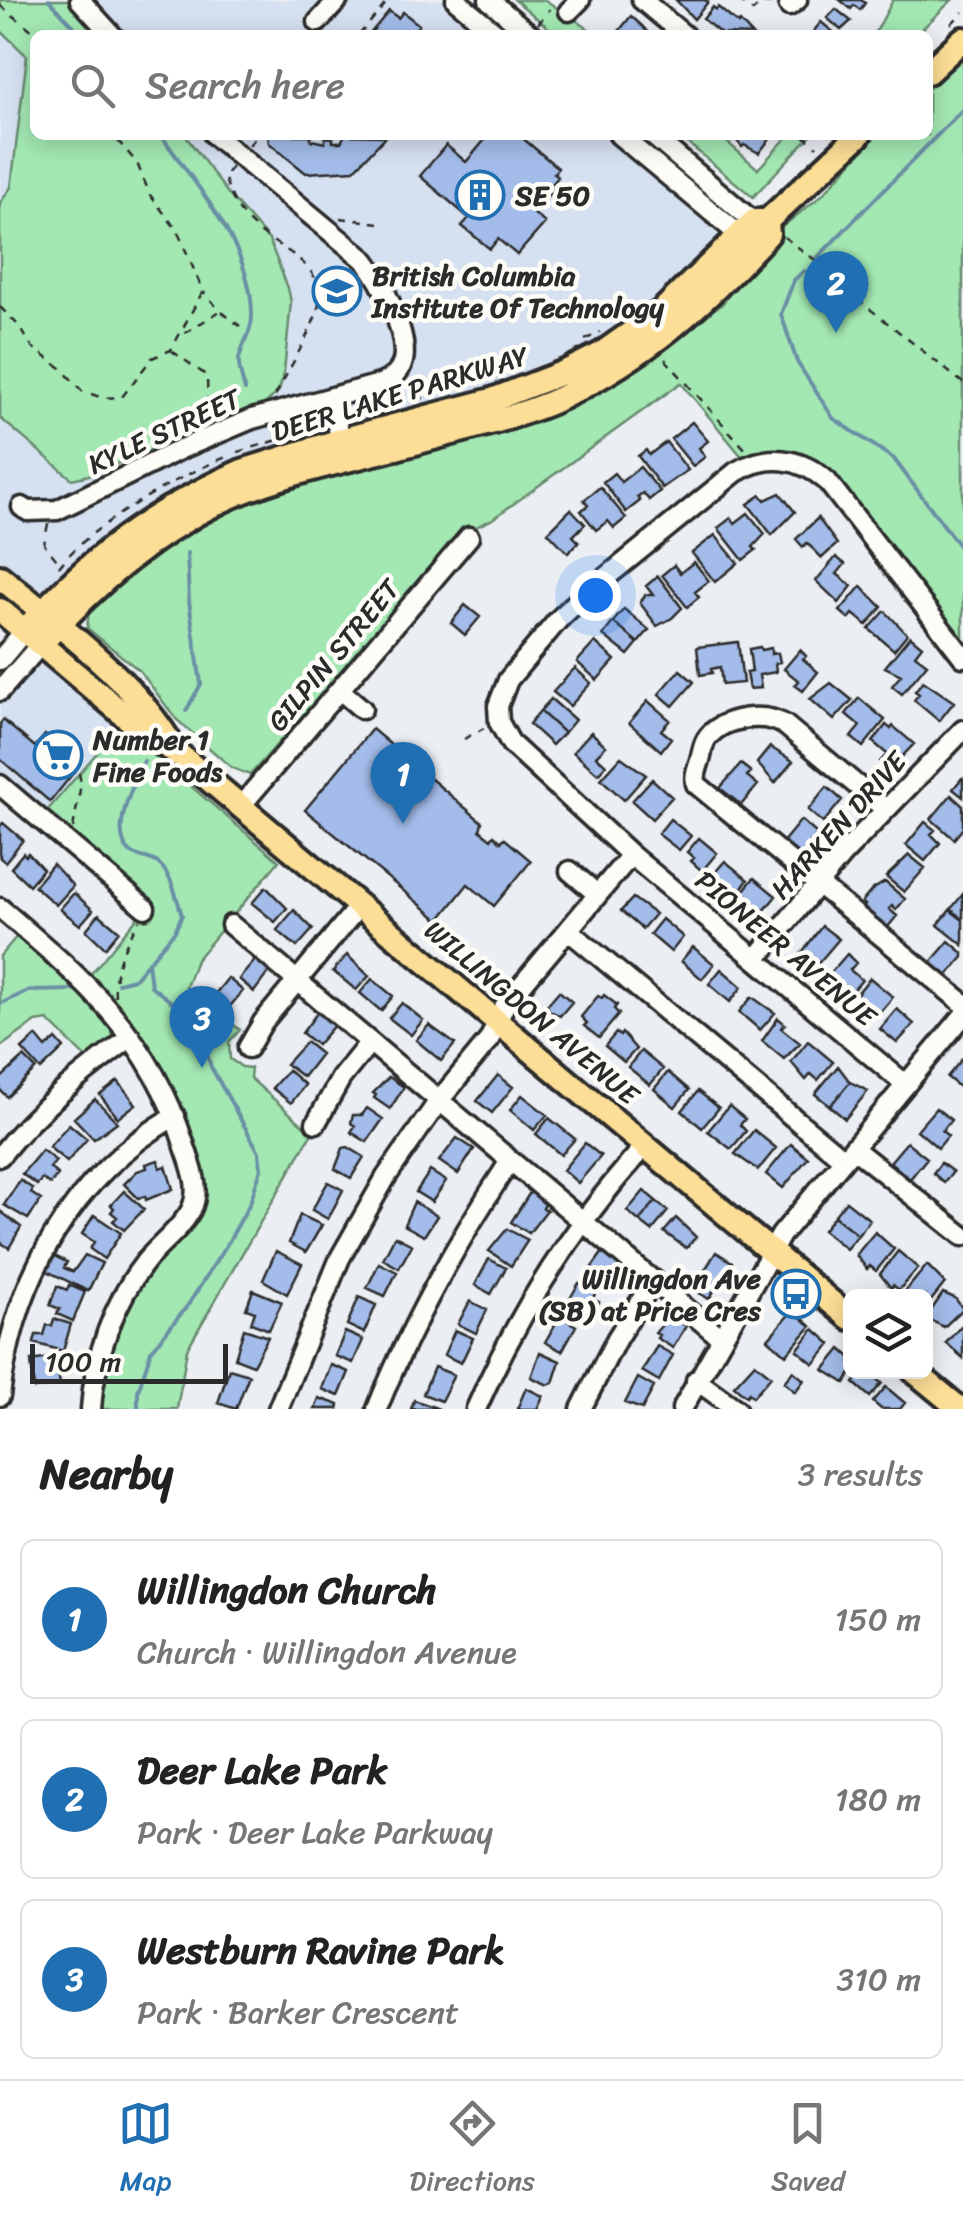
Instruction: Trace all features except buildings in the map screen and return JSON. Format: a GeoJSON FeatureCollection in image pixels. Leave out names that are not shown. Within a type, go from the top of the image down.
{"type":"FeatureCollection","features":[{"type":"Feature","properties":{"kind":"main road"},"geometry":{"type":"LineString","coordinates":[[933,67],[963,39]]}},
{"type":"Feature","properties":{"kind":"main road","name":"DEER LAKE PARKWAY"},"geometry":{"type":"LineString","coordinates":[[50,618],[135,554],[218,502],[279,479],[557,400],[612,371],[652,347],[690,314],[760,232],[854,140]]}},
{"type":"Feature","properties":{"kind":"main road","name":"DEER LAKE PARKWAY"},"geometry":{"type":"LineString","coordinates":[[50,618],[88,565],[156,514],[242,471],[339,432],[492,400],[567,372],[601,354],[663,310],[760,232]]}},
{"type":"Feature","properties":{"kind":"main road","name":"WILLINGDON AVENUE"},"geometry":{"type":"LineString","coordinates":[[0,577],[141,704],[176,752]]}},
{"type":"Feature","properties":{"kind":"main road","name":"WILLINGDON AVENUE"},"geometry":{"type":"LineString","coordinates":[[0,610],[150,737],[176,752],[843,1312]]}},
{"type":"Feature","properties":{"kind":"main road"},"geometry":{"type":"LineString","coordinates":[[33,637],[50,618]]}},
{"type":"Feature","properties":{"kind":"main road"},"geometry":{"type":"LineString","coordinates":[[924,1379],[960,1409]]}},
{"type":"Feature","properties":{"kind":"street"},"geometry":{"type":"LineString","coordinates":[[80,0],[107,30]]}},
{"type":"Feature","properties":{"kind":"street"},"geometry":{"type":"LineString","coordinates":[[318,22],[338,0]]}},
{"type":"Feature","properties":{"kind":"street"},"geometry":{"type":"LineString","coordinates":[[456,0],[492,30]]}},
{"type":"Feature","properties":{"kind":"street"},"geometry":{"type":"LineString","coordinates":[[488,0],[525,30]]}},
{"type":"Feature","properties":{"kind":"street"},"geometry":{"type":"LineString","coordinates":[[642,0],[678,30]]}},
{"type":"Feature","properties":{"kind":"street","name":"KYLE STREET"},"geometry":{"type":"LineString","coordinates":[[57,510],[212,435],[391,379],[403,362],[397,322],[379,278],[366,261],[220,140]]}},
{"type":"Feature","properties":{"kind":"street"},"geometry":{"type":"LineString","coordinates":[[626,140],[760,232]]}},
{"type":"Feature","properties":{"kind":"street"},"geometry":{"type":"LineString","coordinates":[[658,140],[760,232]]}},
{"type":"Feature","properties":{"kind":"street"},"geometry":{"type":"LineString","coordinates":[[331,400],[339,432]]}},
{"type":"Feature","properties":{"kind":"street"},"geometry":{"type":"LineString","coordinates":[[278,1409],[340,1258],[386,1178],[438,1102],[489,1040],[506,1005],[631,855],[511,744],[499,722],[498,706],[508,680],[558,620],[736,472],[754,462],[782,460],[798,463],[827,482],[963,658]]}},
{"type":"Feature","properties":{"kind":"street"},"geometry":{"type":"LineString","coordinates":[[22,507],[57,510]]}},
{"type":"Feature","properties":{"kind":"street","name":"GILPIN STREET"},"geometry":{"type":"LineString","coordinates":[[240,807],[469,537]]}},
{"type":"Feature","properties":{"kind":"street"},"geometry":{"type":"LineString","coordinates":[[0,660],[33,637]]}},
{"type":"Feature","properties":{"kind":"street"},"geometry":{"type":"LineString","coordinates":[[0,691],[33,637]]}},
{"type":"Feature","properties":{"kind":"street"},"geometry":{"type":"LineString","coordinates":[[340,690],[362,709]]}},
{"type":"Feature","properties":{"kind":"street"},"geometry":{"type":"LineString","coordinates":[[885,810],[778,721],[755,717],[728,723],[707,738],[694,777],[696,784],[963,1003]]}},
{"type":"Feature","properties":{"kind":"street","name":"HARKEN DRIVE"},"geometry":{"type":"LineString","coordinates":[[756,959],[885,810],[963,730]]}},
{"type":"Feature","properties":{"kind":"street"},"geometry":{"type":"LineString","coordinates":[[0,784],[146,908]]}},
{"type":"Feature","properties":{"kind":"street","name":"PIONEER AVENUE"},"geometry":{"type":"LineString","coordinates":[[631,855],[905,1084]]}},
{"type":"Feature","properties":{"kind":"street"},"geometry":{"type":"LineString","coordinates":[[570,871],[597,894]]}},
{"type":"Feature","properties":{"kind":"street"},"geometry":{"type":"LineString","coordinates":[[0,908],[86,982],[132,1036],[175,1116],[196,1179],[195,1198],[184,1220],[147,1260],[128,1288],[101,1354],[86,1408]]}},
{"type":"Feature","properties":{"kind":"street"},"geometry":{"type":"LineString","coordinates":[[248,1048],[263,1022],[358,908]]}},
{"type":"Feature","properties":{"kind":"street"},"geometry":{"type":"LineString","coordinates":[[230,925],[720,1336]]}},
{"type":"Feature","properties":{"kind":"street"},"geometry":{"type":"LineString","coordinates":[[568,930],[848,1153],[963,1236]]}},
{"type":"Feature","properties":{"kind":"street"},"geometry":{"type":"LineString","coordinates":[[682,1409],[770,1252],[963,1016]]}},
{"type":"Feature","properties":{"kind":"street"},"geometry":{"type":"LineString","coordinates":[[0,1156],[36,1113],[132,1036]]}},
{"type":"Feature","properties":{"kind":"street"},"geometry":{"type":"LineString","coordinates":[[316,1123],[341,1078],[370,1042]]}},
{"type":"Feature","properties":{"kind":"street"},"geometry":{"type":"LineString","coordinates":[[0,1396],[19,1308],[40,1256],[76,1200],[110,1162],[133,1142],[175,1116]]}},
{"type":"Feature","properties":{"kind":"street"},"geometry":{"type":"LineString","coordinates":[[476,1409],[536,1288],[582,1221],[646,1144]]}},
{"type":"Feature","properties":{"kind":"street"},"geometry":{"type":"LineString","coordinates":[[377,1409],[433,1286],[510,1161]]}},
{"type":"Feature","properties":{"kind":"street"},"geometry":{"type":"LineString","coordinates":[[582,1409],[617,1338],[654,1280]]}},
{"type":"Feature","properties":{"kind":"street"},"geometry":{"type":"LineString","coordinates":[[696,1380],[736,1409]]}},
{"type":"Feature","properties":{"kind":"path"},"geometry":{"type":"LineString","coordinates":[[363,30],[389,0]]}},
{"type":"Feature","properties":{"kind":"path"},"geometry":{"type":"LineString","coordinates":[[738,0],[753,10],[761,3],[793,3]]}},
{"type":"Feature","properties":{"kind":"path"},"geometry":{"type":"LineString","coordinates":[[0,5],[34,30]]}},
{"type":"Feature","properties":{"kind":"path"},"geometry":{"type":"LineString","coordinates":[[117,140],[137,163],[150,194],[177,230],[203,291],[240,326]]}},
{"type":"Feature","properties":{"kind":"path"},"geometry":{"type":"LineString","coordinates":[[809,140],[818,148]]}},
{"type":"Feature","properties":{"kind":"path"},"geometry":{"type":"LineString","coordinates":[[240,156],[224,176],[234,204],[252,226],[306,262],[318,286],[319,306],[273,400],[270,414]]}},
{"type":"Feature","properties":{"kind":"path"},"geometry":{"type":"LineString","coordinates":[[323,224],[338,218],[379,223]]}},
{"type":"Feature","properties":{"kind":"path"},"geometry":{"type":"LineString","coordinates":[[760,232],[833,273],[860,300],[963,383]]}},
{"type":"Feature","properties":{"kind":"path"},"geometry":{"type":"LineString","coordinates":[[0,307],[20,327],[32,347],[62,368],[82,391],[103,398],[122,397],[152,358],[171,350],[203,291]]}},
{"type":"Feature","properties":{"kind":"path"},"geometry":{"type":"LineString","coordinates":[[182,334],[220,311]]}},
{"type":"Feature","properties":{"kind":"path"},"geometry":{"type":"LineString","coordinates":[[580,343],[605,328]]}},
{"type":"Feature","properties":{"kind":"path"},"geometry":{"type":"LineString","coordinates":[[664,349],[663,357],[754,462]]}},
{"type":"Feature","properties":{"kind":"path"},"geometry":{"type":"LineString","coordinates":[[171,350],[207,376],[210,384],[206,405],[212,435]]}},
{"type":"Feature","properties":{"kind":"path"},"geometry":{"type":"LineString","coordinates":[[403,404],[517,371]]}},
{"type":"Feature","properties":{"kind":"path"},"geometry":{"type":"LineString","coordinates":[[58,574],[60,564],[140,501],[187,474],[246,449],[339,432]]}},
{"type":"Feature","properties":{"kind":"path"},"geometry":{"type":"LineString","coordinates":[[57,510],[47,527],[44,544],[60,564]]}},
{"type":"Feature","properties":{"kind":"path"},"geometry":{"type":"LineString","coordinates":[[464,739],[499,722]]}},
{"type":"Feature","properties":{"kind":"path"},"geometry":{"type":"LineString","coordinates":[[70,844],[81,784],[78,768]]}},
{"type":"Feature","properties":{"kind":"path"},"geometry":{"type":"LineString","coordinates":[[116,997],[114,974],[120,955],[146,908]]}},
{"type":"Feature","properties":{"kind":"shaded area","name":"British Columbia Institute Of Technology"},"geometry":{"type":"Polygon","coordinates":[[[0,0],[444,0],[480,30],[30,30],[30,140],[611,140],[715,227],[719,241],[687,280],[571,362],[49,591],[32,593],[0,568],[0,0]]]}},
{"type":"Feature","properties":{"kind":"shaded area"},"geometry":{"type":"Polygon","coordinates":[[[42,665],[120,726],[40,819],[0,785],[0,705],[29,670],[42,665]]]}},
{"type":"Feature","properties":{"kind":"green space"},"geometry":{"type":"Polygon","coordinates":[[[0,0],[71,0],[98,30],[30,30],[30,140],[189,140],[229,195],[269,240],[291,302],[284,372],[279,391],[265,404],[72,479],[0,418],[0,203],[11,187],[27,56],[0,30],[0,0]]]}},
{"type":"Feature","properties":{"kind":"green space"},"geometry":{"type":"Polygon","coordinates":[[[515,0],[545,0],[590,30],[551,30],[515,0]]]}},
{"type":"Feature","properties":{"kind":"green space"},"geometry":{"type":"Polygon","coordinates":[[[893,0],[952,0],[921,30],[877,30],[893,0]]]}},
{"type":"Feature","properties":{"kind":"green space"},"geometry":{"type":"Polygon","coordinates":[[[963,57],[963,643],[832,475],[787,453],[766,452],[744,459],[681,383],[491,520],[465,532],[250,775],[232,768],[176,719],[140,671],[87,628],[89,609],[139,565],[225,507],[554,409],[722,304],[777,231],[821,196],[872,140],[933,140],[933,84],[963,57]]]}},
{"type":"Feature","properties":{"kind":"green space"},"geometry":{"type":"Polygon","coordinates":[[[684,140],[725,140],[758,169],[784,140],[806,140],[753,197],[684,140]]]}},
{"type":"Feature","properties":{"kind":"green space"},"geometry":{"type":"Polygon","coordinates":[[[120,726],[279,861],[196,960],[186,987],[240,1030],[229,1042],[230,1059],[251,1068],[250,1078],[312,1133],[187,1349],[177,1409],[99,1409],[111,1353],[131,1300],[157,1261],[194,1223],[204,1190],[201,1159],[172,1088],[129,1022],[90,975],[145,908],[40,819],[120,726]]]}},
{"type":"Feature","properties":{"kind":"green space"},"geometry":{"type":"Polygon","coordinates":[[[18,935],[65,974],[113,1026],[112,1041],[86,1058],[48,1020],[36,1022],[0,1047],[0,956],[18,935]]]}},
{"type":"Feature","properties":{"kind":"waterway"},"geometry":{"type":"LineString","coordinates":[[49,0],[77,30]]}},
{"type":"Feature","properties":{"kind":"waterway"},"geometry":{"type":"LineString","coordinates":[[933,140],[963,109]]}},
{"type":"Feature","properties":{"kind":"waterway"},"geometry":{"type":"LineString","coordinates":[[165,140],[220,219],[243,265],[252,314],[239,359],[245,390]]}},
{"type":"Feature","properties":{"kind":"waterway"},"geometry":{"type":"LineString","coordinates":[[817,258],[933,140]]}},
{"type":"Feature","properties":{"kind":"waterway"},"geometry":{"type":"LineString","coordinates":[[804,271],[794,280],[781,314],[797,362],[833,418],[894,459],[963,551]]}},
{"type":"Feature","properties":{"kind":"waterway"},"geometry":{"type":"LineString","coordinates":[[186,711],[201,684],[189,601],[187,553]]}},
{"type":"Feature","properties":{"kind":"waterway"},"geometry":{"type":"LineString","coordinates":[[118,983],[134,979],[175,931],[182,915],[164,869],[130,852],[124,843],[125,807],[144,761]]}},
{"type":"Feature","properties":{"kind":"waterway"},"geometry":{"type":"LineString","coordinates":[[138,1409],[138,1391],[151,1351],[188,1305],[229,1241],[250,1203],[261,1169],[259,1152],[211,1067],[197,1022],[151,986],[148,962]]}},
{"type":"Feature","properties":{"kind":"waterway"},"geometry":{"type":"LineString","coordinates":[[0,1004],[28,991],[76,990]]}},
{"type":"Feature","properties":{"kind":"place","name":"SE 50"},"geometry":{"type":"Point","coordinates":[480,195]}},
{"type":"Feature","properties":{"kind":"place","name":"British Columbia Institute Of Technology"},"geometry":{"type":"Point","coordinates":[337,291]}},
{"type":"Feature","properties":{"kind":"place","name":"Deer Lake Park"},"geometry":{"type":"Point","coordinates":[836,333]}},
{"type":"Feature","properties":{"kind":"place","name":"Number 1 Fine Foods"},"geometry":{"type":"Point","coordinates":[58,755]}},
{"type":"Feature","properties":{"kind":"place","name":"Willingdon Church"},"geometry":{"type":"Point","coordinates":[403,824]}},
{"type":"Feature","properties":{"kind":"place","name":"Westburn Ravine Park"},"geometry":{"type":"Point","coordinates":[202,1068]}},
{"type":"Feature","properties":{"kind":"place","name":"Willingdon Ave (SB) at Price Cres"},"geometry":{"type":"Point","coordinates":[796,1294]}}]}
